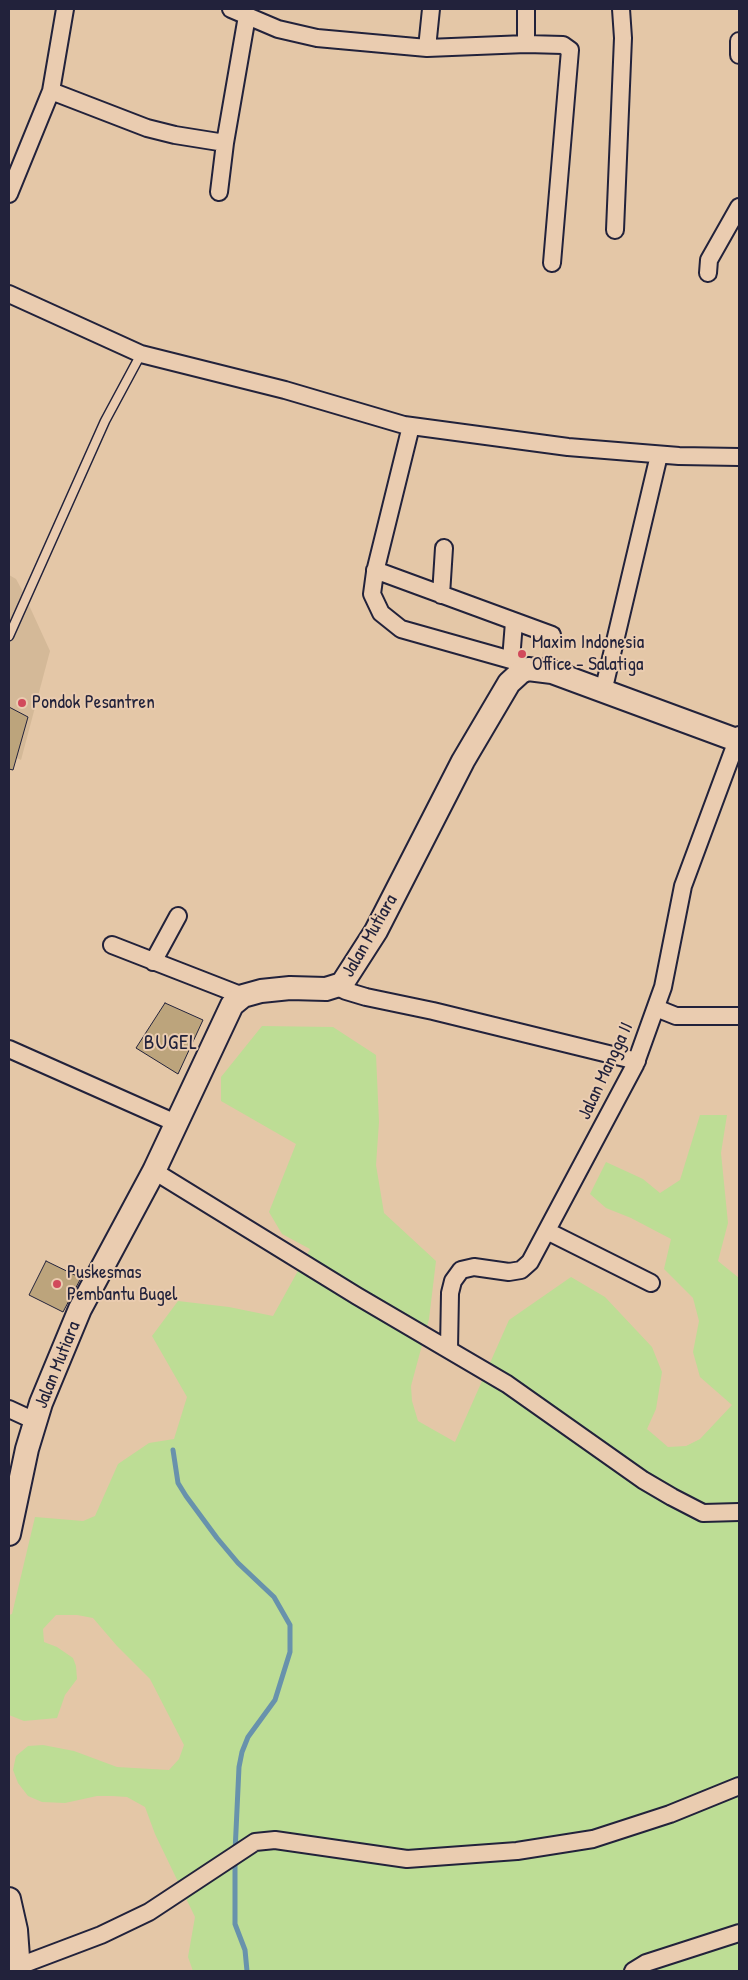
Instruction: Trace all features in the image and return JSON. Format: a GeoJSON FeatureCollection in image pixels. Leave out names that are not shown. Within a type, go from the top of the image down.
{"type":"FeatureCollection","features":[{"type":"Feature","properties":{"kind":"street"},"geometry":{"type":"LineString","coordinates":[[9,194],[51,91],[65,9]]}},
{"type":"Feature","properties":{"kind":"street"},"geometry":{"type":"LineString","coordinates":[[231,9],[278,29],[317,38],[427,48],[526,44],[567,46],[570,50],[552,263]]}},
{"type":"Feature","properties":{"kind":"street"},"geometry":{"type":"LineString","coordinates":[[427,48],[431,9]]}},
{"type":"Feature","properties":{"kind":"street"},"geometry":{"type":"LineString","coordinates":[[526,9],[526,44]]}},
{"type":"Feature","properties":{"kind":"street"},"geometry":{"type":"LineString","coordinates":[[615,230],[623,38],[621,9]]}},
{"type":"Feature","properties":{"kind":"street"},"geometry":{"type":"LineString","coordinates":[[220,192],[225,143],[247,16]]}},
{"type":"Feature","properties":{"kind":"street"},"geometry":{"type":"LineString","coordinates":[[51,91],[147,128],[175,135],[225,143]]}},
{"type":"Feature","properties":{"kind":"street"},"geometry":{"type":"LineString","coordinates":[[708,273],[709,260],[739,207]]}},
{"type":"Feature","properties":{"kind":"street"},"geometry":{"type":"LineString","coordinates":[[9,294],[141,354],[285,390],[411,426],[568,447],[659,455],[739,457]]}},
{"type":"Feature","properties":{"kind":"street"},"geometry":{"type":"LineString","coordinates":[[411,426],[375,570],[372,594],[381,613],[401,628],[519,665],[552,672],[603,692],[739,739]]}},
{"type":"Feature","properties":{"kind":"street"},"geometry":{"type":"LineString","coordinates":[[603,692],[659,455]]}},
{"type":"Feature","properties":{"kind":"street"},"geometry":{"type":"LineString","coordinates":[[440,594],[444,548]]}},
{"type":"Feature","properties":{"kind":"street"},"geometry":{"type":"LineString","coordinates":[[375,570],[552,636]]}},
{"type":"Feature","properties":{"kind":"street"},"geometry":{"type":"LineString","coordinates":[[514,622],[519,665]]}},
{"type":"Feature","properties":{"kind":"street","name":"Jalan Mutiara"},"geometry":{"type":"LineString","coordinates":[[9,1534],[26,1450],[35,1421],[80,1309],[178,1124],[232,1005],[243,996],[261,991],[290,988],[326,989],[342,984],[376,931],[463,761],[509,683],[521,672],[519,665]]}},
{"type":"Feature","properties":{"kind":"street","name":"Jalan Mangga II"},"geometry":{"type":"LineString","coordinates":[[449,1349],[450,1293],[453,1281],[461,1270],[474,1267],[510,1272],[521,1270],[530,1262],[637,1061],[664,987],[683,886],[739,739]]}},
{"type":"Feature","properties":{"kind":"street"},"geometry":{"type":"LineString","coordinates":[[153,962],[178,916]]}},
{"type":"Feature","properties":{"kind":"street"},"geometry":{"type":"LineString","coordinates":[[112,945],[243,996]]}},
{"type":"Feature","properties":{"kind":"street"},"geometry":{"type":"LineString","coordinates":[[336,986],[346,992],[366,997],[433,1010],[637,1061]]}},
{"type":"Feature","properties":{"kind":"street"},"geometry":{"type":"LineString","coordinates":[[656,1008],[676,1016],[739,1016]]}},
{"type":"Feature","properties":{"kind":"street"},"geometry":{"type":"LineString","coordinates":[[9,1049],[178,1124]]}},
{"type":"Feature","properties":{"kind":"street"},"geometry":{"type":"LineString","coordinates":[[154,1172],[357,1296],[507,1384],[643,1480],[672,1497],[703,1513],[739,1512]]}},
{"type":"Feature","properties":{"kind":"street"},"geometry":{"type":"LineString","coordinates":[[547,1232],[651,1283]]}},
{"type":"Feature","properties":{"kind":"street"},"geometry":{"type":"LineString","coordinates":[[9,1409],[35,1421]]}},
{"type":"Feature","properties":{"kind":"street"},"geometry":{"type":"LineString","coordinates":[[9,1899],[16,1930],[19,1969],[101,1935],[149,1912],[255,1842],[275,1840],[407,1860],[517,1852],[593,1839],[670,1814],[739,1786]]}},
{"type":"Feature","properties":{"kind":"street"},"geometry":{"type":"LineString","coordinates":[[633,1971],[646,1963],[739,1933]]}},
{"type":"Feature","properties":{"kind":"lane"},"geometry":{"type":"LineString","coordinates":[[9,636],[105,421],[141,354]]}},
{"type":"Feature","properties":{"kind":"shaded area","name":"Pondok Pesantren"},"geometry":{"type":"Polygon","coordinates":[[[9,575],[16,579],[22,590],[50,651],[21,760],[9,754],[9,575]]]}},
{"type":"Feature","properties":{"kind":"green space"},"geometry":{"type":"Polygon","coordinates":[[[262,1026],[333,1027],[376,1055],[379,1122],[376,1165],[384,1213],[436,1261],[429,1319],[411,1386],[412,1401],[418,1421],[455,1442],[509,1320],[571,1277],[605,1297],[652,1347],[662,1372],[656,1409],[647,1429],[668,1447],[686,1446],[700,1439],[732,1405],[700,1377],[693,1352],[699,1321],[693,1298],[664,1269],[671,1239],[631,1218],[606,1208],[590,1194],[606,1162],[643,1179],[660,1193],[680,1180],[700,1115],[727,1115],[721,1153],[728,1223],[718,1261],[739,1278],[739,1971],[193,1971],[188,1957],[195,1917],[155,1834],[145,1807],[127,1797],[112,1796],[97,1796],[65,1803],[42,1802],[28,1796],[18,1783],[13,1770],[16,1756],[28,1746],[43,1745],[74,1751],[117,1767],[169,1770],[179,1759],[184,1745],[150,1679],[117,1646],[93,1618],[77,1615],[56,1615],[43,1629],[44,1642],[57,1647],[73,1658],[76,1666],[77,1679],[65,1695],[57,1718],[24,1721],[9,1715],[9,1615],[12,1614],[35,1517],[83,1521],[95,1516],[118,1464],[149,1443],[174,1439],[187,1397],[152,1336],[178,1301],[229,1307],[273,1316],[310,1249],[282,1234],[269,1212],[296,1144],[221,1101],[221,1077],[262,1026]]]}},
{"type":"Feature","properties":{"kind":"building"},"geometry":{"type":"Polygon","coordinates":[[[9,707],[28,717],[13,770],[9,769],[9,707]]]}},
{"type":"Feature","properties":{"kind":"building"},"geometry":{"type":"Polygon","coordinates":[[[165,1003],[203,1020],[178,1074],[136,1048],[165,1003]]]}},
{"type":"Feature","properties":{"kind":"building","name":"Puskesmas Pembantu Bugel"},"geometry":{"type":"Polygon","coordinates":[[[46,1261],[81,1278],[63,1312],[29,1295],[46,1261]]]}},
{"type":"Feature","properties":{"kind":"waterway"},"geometry":{"type":"LineString","coordinates":[[173,1450],[178,1483],[186,1496],[238,1563],[274,1597],[290,1625],[290,1652],[275,1700],[248,1737],[242,1752],[239,1767],[235,1852]]}},
{"type":"Feature","properties":{"kind":"waterway"},"geometry":{"type":"LineString","coordinates":[[235,1860],[235,1924],[245,1950],[247,1971]]}},
{"type":"Feature","properties":{"kind":"place","name":"Maxim Indonesia Office - Salatiga"},"geometry":{"type":"Point","coordinates":[522,654]}},
{"type":"Feature","properties":{"kind":"place","name":"Pondok Pesantren"},"geometry":{"type":"Point","coordinates":[22,703]}},
{"type":"Feature","properties":{"kind":"place","name":"Puskesmas Pembantu Bugel"},"geometry":{"type":"Point","coordinates":[57,1284]}},
{"type":"Feature","properties":{"kind":"district","name":"BUGEL"},"geometry":{"type":"Point","coordinates":[171,1043]}}]}
